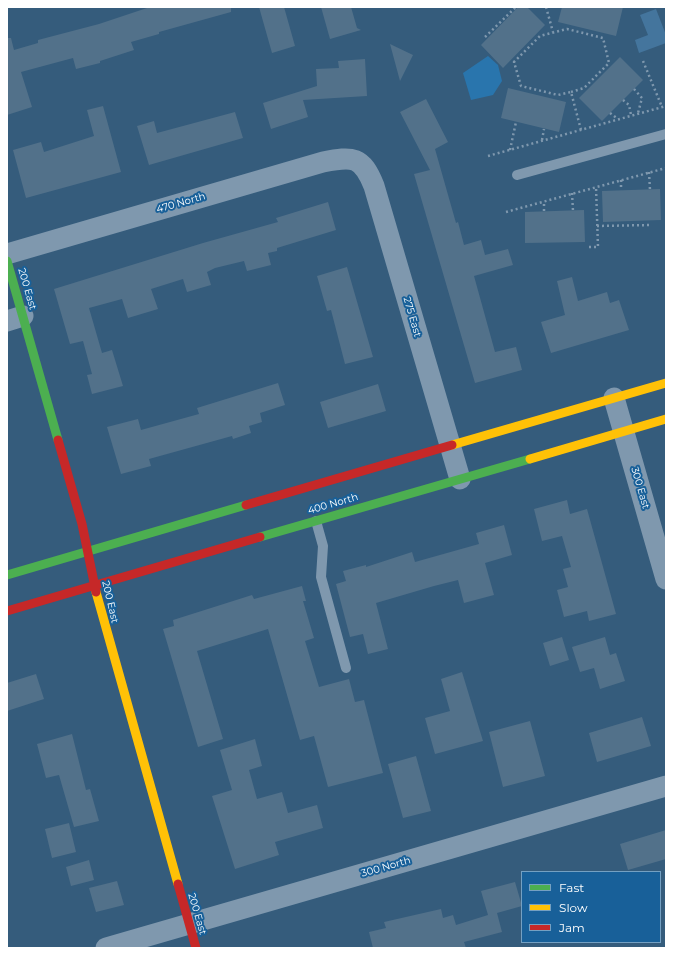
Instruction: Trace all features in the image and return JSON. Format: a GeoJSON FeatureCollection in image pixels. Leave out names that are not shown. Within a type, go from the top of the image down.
{"type":"FeatureCollection","features":[{"type":"Feature","properties":{"kind":"main road","name":"200 East"},"geometry":{"type":"LineString","coordinates":[[7,261],[15,319],[82,524],[100,609],[196,948]]}},
{"type":"Feature","properties":{"kind":"main road"},"geometry":{"type":"LineString","coordinates":[[7,575],[666,383]]}},
{"type":"Feature","properties":{"kind":"main road","name":"400 North"},"geometry":{"type":"LineString","coordinates":[[7,611],[666,419]]}},
{"type":"Feature","properties":{"kind":"street","name":"470 North"},"geometry":{"type":"LineString","coordinates":[[7,254],[323,162],[345,158],[356,159]]}},
{"type":"Feature","properties":{"kind":"street","name":"275 East"},"geometry":{"type":"LineString","coordinates":[[356,159],[364,165],[374,186],[460,479]]}},
{"type":"Feature","properties":{"kind":"street","name":"300 East"},"geometry":{"type":"LineString","coordinates":[[614,398],[666,579]]}},
{"type":"Feature","properties":{"kind":"street","name":"300 North"},"geometry":{"type":"LineString","coordinates":[[106,948],[666,786]]}},
{"type":"Feature","properties":{"kind":"lane"},"geometry":{"type":"LineString","coordinates":[[518,175],[666,134]]}},
{"type":"Feature","properties":{"kind":"lane"},"geometry":{"type":"LineString","coordinates":[[316,521],[323,546],[321,578],[346,668]]}},
{"type":"Feature","properties":{"kind":"path"},"geometry":{"type":"LineString","coordinates":[[485,37],[516,7]]}},
{"type":"Feature","properties":{"kind":"path"},"geometry":{"type":"LineString","coordinates":[[546,7],[553,32]]}},
{"type":"Feature","properties":{"kind":"path"},"geometry":{"type":"LineString","coordinates":[[567,29],[603,38],[610,63],[584,88],[570,92],[558,95],[521,86],[514,62],[540,36],[553,32],[567,29]]}},
{"type":"Feature","properties":{"kind":"path"},"geometry":{"type":"LineString","coordinates":[[643,61],[662,107]]}},
{"type":"Feature","properties":{"kind":"path"},"geometry":{"type":"LineString","coordinates":[[634,89],[642,98],[638,114]]}},
{"type":"Feature","properties":{"kind":"path"},"geometry":{"type":"LineString","coordinates":[[570,92],[581,130]]}},
{"type":"Feature","properties":{"kind":"path"},"geometry":{"type":"LineString","coordinates":[[623,100],[629,105],[631,116]]}},
{"type":"Feature","properties":{"kind":"path"},"geometry":{"type":"LineString","coordinates":[[488,156],[666,106]]}},
{"type":"Feature","properties":{"kind":"path"},"geometry":{"type":"LineString","coordinates":[[610,112],[618,120]]}},
{"type":"Feature","properties":{"kind":"path"},"geometry":{"type":"LineString","coordinates":[[510,150],[516,122]]}},
{"type":"Feature","properties":{"kind":"path"},"geometry":{"type":"LineString","coordinates":[[542,140],[544,129]]}},
{"type":"Feature","properties":{"kind":"path"},"geometry":{"type":"LineString","coordinates":[[506,212],[666,168]]}},
{"type":"Feature","properties":{"kind":"path"},"geometry":{"type":"LineString","coordinates":[[649,172],[650,190]]}},
{"type":"Feature","properties":{"kind":"path"},"geometry":{"type":"LineString","coordinates":[[621,180],[621,190]]}},
{"type":"Feature","properties":{"kind":"path"},"geometry":{"type":"LineString","coordinates":[[589,247],[598,247],[596,187]]}},
{"type":"Feature","properties":{"kind":"path"},"geometry":{"type":"LineString","coordinates":[[572,193],[573,211]]}},
{"type":"Feature","properties":{"kind":"path"},"geometry":{"type":"LineString","coordinates":[[544,201],[544,211]]}},
{"type":"Feature","properties":{"kind":"path"},"geometry":{"type":"LineString","coordinates":[[597,226],[651,225]]}},
{"type":"Feature","properties":{"kind":"shaded area"},"geometry":{"type":"Polygon","coordinates":[[[656,9],[666,35],[666,43],[639,53],[635,40],[648,35],[640,15],[656,9]]]}},
{"type":"Feature","properties":{"kind":"shaded area"},"geometry":{"type":"Polygon","coordinates":[[[488,56],[498,65],[502,81],[493,95],[471,100],[463,73],[488,56]]]}},
{"type":"Feature","properties":{"kind":"building"},"geometry":{"type":"Polygon","coordinates":[[[150,7],[231,7],[231,12],[159,32],[159,34],[131,42],[134,50],[100,61],[100,63],[76,69],[73,58],[21,72],[32,107],[7,115],[7,38],[11,38],[14,50],[38,43],[38,40],[99,24],[150,7]]]}},
{"type":"Feature","properties":{"kind":"building"},"geometry":{"type":"Polygon","coordinates":[[[259,7],[284,7],[295,46],[272,53],[259,7]]]}},
{"type":"Feature","properties":{"kind":"building"},"geometry":{"type":"Polygon","coordinates":[[[321,7],[351,7],[357,28],[361,30],[330,39],[321,7]]]}},
{"type":"Feature","properties":{"kind":"building"},"geometry":{"type":"Polygon","coordinates":[[[518,7],[527,7],[545,25],[503,68],[481,45],[518,7]]]}},
{"type":"Feature","properties":{"kind":"building"},"geometry":{"type":"Polygon","coordinates":[[[562,7],[623,7],[616,36],[558,22],[562,7]]]}},
{"type":"Feature","properties":{"kind":"building"},"geometry":{"type":"Polygon","coordinates":[[[390,44],[413,55],[400,81],[390,44]]]}},
{"type":"Feature","properties":{"kind":"building"},"geometry":{"type":"Polygon","coordinates":[[[620,57],[643,80],[602,121],[579,98],[620,57]]]}},
{"type":"Feature","properties":{"kind":"building"},"geometry":{"type":"Polygon","coordinates":[[[365,59],[367,96],[303,100],[308,117],[271,129],[263,103],[317,86],[316,69],[339,68],[338,61],[365,59]]]}},
{"type":"Feature","properties":{"kind":"building"},"geometry":{"type":"Polygon","coordinates":[[[508,88],[566,102],[559,132],[501,118],[508,88]]]}},
{"type":"Feature","properties":{"kind":"building"},"geometry":{"type":"Polygon","coordinates":[[[426,99],[448,142],[435,149],[456,223],[458,222],[464,245],[481,240],[485,255],[508,249],[513,265],[474,276],[495,352],[516,347],[522,370],[475,383],[414,174],[430,170],[400,112],[426,99]]]}},
{"type":"Feature","properties":{"kind":"building"},"geometry":{"type":"Polygon","coordinates":[[[103,106],[121,172],[26,198],[13,150],[41,142],[44,152],[94,136],[87,110],[103,106]]]}},
{"type":"Feature","properties":{"kind":"building"},"geometry":{"type":"Polygon","coordinates":[[[235,112],[243,138],[149,165],[137,126],[154,121],[157,133],[235,112]]]}},
{"type":"Feature","properties":{"kind":"building"},"geometry":{"type":"Polygon","coordinates":[[[660,189],[661,220],[603,222],[602,191],[660,189]]]}},
{"type":"Feature","properties":{"kind":"building"},"geometry":{"type":"Polygon","coordinates":[[[328,202],[336,230],[277,248],[277,251],[268,253],[271,265],[247,271],[244,261],[215,268],[207,272],[211,285],[187,292],[183,279],[151,289],[158,309],[128,318],[122,299],[89,308],[102,353],[112,350],[123,386],[92,394],[87,375],[92,374],[83,341],[70,344],[54,289],[203,243],[278,222],[276,218],[328,202]]]}},
{"type":"Feature","properties":{"kind":"building"},"geometry":{"type":"Polygon","coordinates":[[[584,210],[585,242],[525,243],[525,212],[584,210]]]}},
{"type":"Feature","properties":{"kind":"building"},"geometry":{"type":"Polygon","coordinates":[[[347,267],[373,357],[345,364],[331,310],[327,311],[317,276],[347,267]]]}},
{"type":"Feature","properties":{"kind":"building"},"geometry":{"type":"Polygon","coordinates":[[[572,277],[578,301],[607,292],[610,303],[619,300],[629,330],[551,353],[541,322],[565,315],[557,281],[572,277]]]}},
{"type":"Feature","properties":{"kind":"building"},"geometry":{"type":"Polygon","coordinates":[[[278,383],[285,405],[260,413],[262,422],[249,426],[251,433],[233,439],[232,436],[149,459],[151,466],[121,474],[107,427],[138,419],[141,430],[199,414],[197,408],[278,383]]]}},
{"type":"Feature","properties":{"kind":"building"},"geometry":{"type":"Polygon","coordinates":[[[378,384],[386,411],[328,428],[320,402],[378,384]]]}},
{"type":"Feature","properties":{"kind":"building"},"geometry":{"type":"Polygon","coordinates":[[[567,500],[570,514],[587,509],[616,614],[589,621],[587,611],[564,617],[557,590],[568,587],[563,569],[571,567],[562,536],[542,541],[534,509],[567,500]]]}},
{"type":"Feature","properties":{"kind":"building"},"geometry":{"type":"Polygon","coordinates":[[[504,525],[512,555],[485,563],[494,595],[464,603],[458,580],[434,586],[376,603],[388,649],[368,654],[363,634],[350,637],[336,584],[346,581],[343,571],[366,565],[366,567],[412,552],[415,562],[479,544],[476,533],[504,525]]]}},
{"type":"Feature","properties":{"kind":"building"},"geometry":{"type":"Polygon","coordinates":[[[302,586],[306,601],[303,601],[314,638],[305,641],[319,687],[349,679],[355,702],[364,700],[383,773],[328,787],[314,736],[300,740],[268,629],[197,651],[223,739],[198,747],[163,629],[174,626],[173,620],[252,595],[254,599],[302,586]]]}},
{"type":"Feature","properties":{"kind":"building"},"geometry":{"type":"Polygon","coordinates":[[[562,637],[569,660],[550,666],[543,643],[562,637]]]}},
{"type":"Feature","properties":{"kind":"building"},"geometry":{"type":"Polygon","coordinates":[[[605,637],[610,655],[616,653],[625,681],[600,689],[594,668],[580,672],[572,647],[605,637]]]}},
{"type":"Feature","properties":{"kind":"building"},"geometry":{"type":"Polygon","coordinates":[[[462,672],[483,741],[435,754],[425,718],[450,711],[441,679],[462,672]]]}},
{"type":"Feature","properties":{"kind":"building"},"geometry":{"type":"Polygon","coordinates":[[[36,674],[44,699],[7,711],[7,683],[36,674]]]}},
{"type":"Feature","properties":{"kind":"building"},"geometry":{"type":"Polygon","coordinates":[[[642,717],[651,746],[597,762],[589,733],[642,717]]]}},
{"type":"Feature","properties":{"kind":"building"},"geometry":{"type":"Polygon","coordinates":[[[530,721],[545,776],[503,787],[489,732],[530,721]]]}},
{"type":"Feature","properties":{"kind":"building"},"geometry":{"type":"Polygon","coordinates":[[[72,734],[86,790],[90,789],[99,821],[74,827],[59,775],[46,778],[37,744],[72,734]]]}},
{"type":"Feature","properties":{"kind":"building"},"geometry":{"type":"Polygon","coordinates":[[[255,739],[262,766],[249,770],[257,799],[282,792],[288,813],[317,805],[323,828],[275,842],[279,855],[235,869],[212,796],[232,790],[220,750],[255,739]]]}},
{"type":"Feature","properties":{"kind":"building"},"geometry":{"type":"Polygon","coordinates":[[[416,756],[431,811],[403,818],[388,764],[416,756]]]}},
{"type":"Feature","properties":{"kind":"building"},"geometry":{"type":"Polygon","coordinates":[[[69,823],[76,852],[52,858],[45,829],[69,823]]]}},
{"type":"Feature","properties":{"kind":"building"},"geometry":{"type":"Polygon","coordinates":[[[666,830],[666,859],[628,870],[620,844],[666,830]]]}},
{"type":"Feature","properties":{"kind":"building"},"geometry":{"type":"Polygon","coordinates":[[[89,860],[94,880],[71,886],[66,867],[89,860]]]}},
{"type":"Feature","properties":{"kind":"building"},"geometry":{"type":"Polygon","coordinates":[[[117,881],[124,905],[96,912],[89,888],[117,881]]]}},
{"type":"Feature","properties":{"kind":"building"},"geometry":{"type":"Polygon","coordinates":[[[515,882],[521,906],[497,913],[502,932],[464,942],[466,948],[373,948],[369,932],[386,928],[384,922],[441,909],[443,918],[453,915],[456,925],[488,915],[481,891],[515,882]]]}},
{"type":"Feature","properties":{"kind":"traffic: fast"},"geometry":{"type":"LineString","coordinates":[[7,261],[58,440]]}},
{"type":"Feature","properties":{"kind":"traffic: fast"},"geometry":{"type":"LineString","coordinates":[[260,537],[530,459]]}},
{"type":"Feature","properties":{"kind":"traffic: fast"},"geometry":{"type":"LineString","coordinates":[[7,575],[246,505]]}},
{"type":"Feature","properties":{"kind":"traffic: slow"},"geometry":{"type":"LineString","coordinates":[[452,445],[666,383]]}},
{"type":"Feature","properties":{"kind":"traffic: slow"},"geometry":{"type":"LineString","coordinates":[[530,459],[666,419]]}},
{"type":"Feature","properties":{"kind":"traffic: slow"},"geometry":{"type":"LineString","coordinates":[[96,592],[178,884]]}},
{"type":"Feature","properties":{"kind":"traffic: jam"},"geometry":{"type":"LineString","coordinates":[[58,440],[82,524],[96,592]]}},
{"type":"Feature","properties":{"kind":"traffic: jam"},"geometry":{"type":"LineString","coordinates":[[246,505],[452,445]]}},
{"type":"Feature","properties":{"kind":"traffic: jam"},"geometry":{"type":"LineString","coordinates":[[7,611],[260,537]]}},
{"type":"Feature","properties":{"kind":"traffic: jam"},"geometry":{"type":"LineString","coordinates":[[178,884],[196,948]]}}]}
